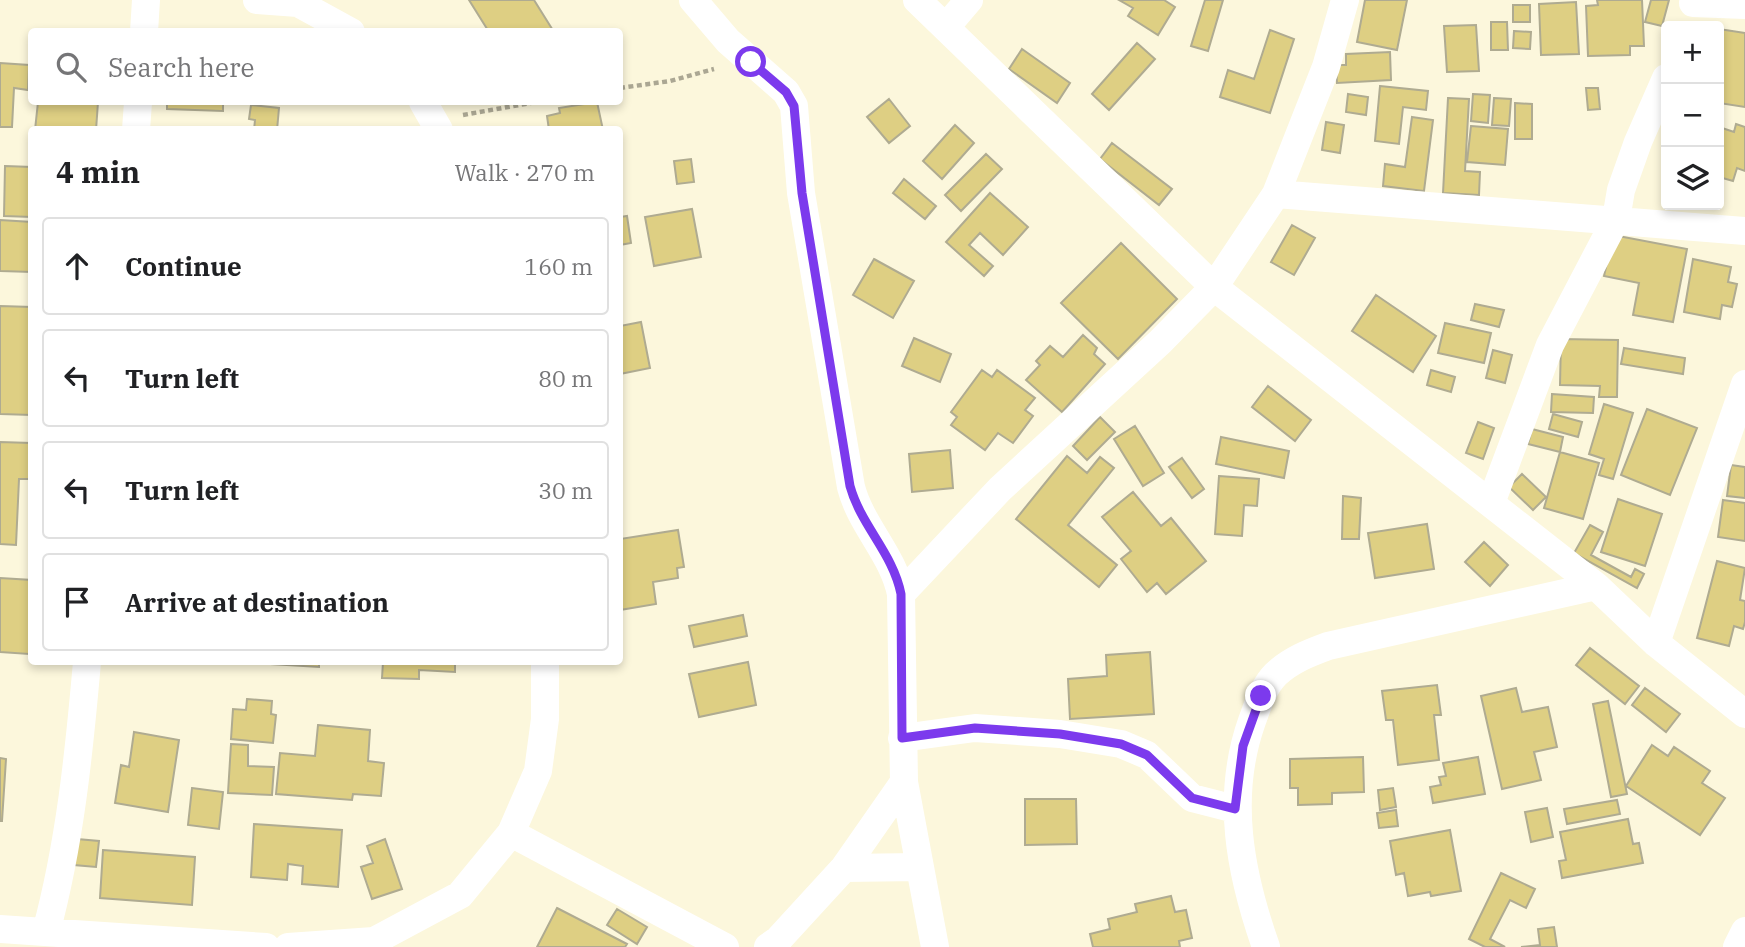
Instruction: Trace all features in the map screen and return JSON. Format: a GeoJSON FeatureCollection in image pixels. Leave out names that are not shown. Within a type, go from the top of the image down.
{"type":"FeatureCollection","features":[{"type":"Feature","properties":{"kind":"street"},"geometry":{"type":"LineString","coordinates":[[144,28],[146,0]]}},
{"type":"Feature","properties":{"kind":"street"},"geometry":{"type":"LineString","coordinates":[[257,0],[298,3],[344,28]]}},
{"type":"Feature","properties":{"kind":"street"},"geometry":{"type":"LineString","coordinates":[[693,0],[727,41],[786,92],[794,106],[802,193],[850,486],[854,501],[897,576],[901,594],[904,782],[935,947]]}},
{"type":"Feature","properties":{"kind":"street"},"geometry":{"type":"LineString","coordinates":[[917,0],[1214,288],[1596,586],[1656,643],[1745,714]]}},
{"type":"Feature","properties":{"kind":"street"},"geometry":{"type":"LineString","coordinates":[[946,27],[969,0]]}},
{"type":"Feature","properties":{"kind":"street"},"geometry":{"type":"LineString","coordinates":[[901,594],[990,499],[1160,342],[1214,288],[1276,194],[1326,67],[1345,0]]}},
{"type":"Feature","properties":{"kind":"street"},"geometry":{"type":"LineString","coordinates":[[1690,10],[1745,5]]}},
{"type":"Feature","properties":{"kind":"street"},"geometry":{"type":"LineString","coordinates":[[1491,503],[1550,345],[1616,219],[1621,190],[1663,84]]}},
{"type":"Feature","properties":{"kind":"street"},"geometry":{"type":"LineString","coordinates":[[136,126],[138,105]]}},
{"type":"Feature","properties":{"kind":"street"},"geometry":{"type":"LineString","coordinates":[[1276,194],[1745,231]]}},
{"type":"Feature","properties":{"kind":"street"},"geometry":{"type":"LineString","coordinates":[[1656,643],[1745,384]]}},
{"type":"Feature","properties":{"kind":"street"},"geometry":{"type":"LineString","coordinates":[[1266,947],[1250,901],[1235,809],[1243,746],[1261,696],[1275,675],[1299,657],[1328,646],[1596,586]]}},
{"type":"Feature","properties":{"kind":"street"},"geometry":{"type":"LineString","coordinates":[[46,932],[76,780],[87,665]]}},
{"type":"Feature","properties":{"kind":"street"},"geometry":{"type":"LineString","coordinates":[[288,947],[374,941],[420,919],[460,895],[511,833],[538,771],[544,719],[545,665]]}},
{"type":"Feature","properties":{"kind":"street"},"geometry":{"type":"LineString","coordinates":[[902,738],[975,728],[1060,734],[1121,744],[1147,755],[1192,798],[1235,809]]}},
{"type":"Feature","properties":{"kind":"street"},"geometry":{"type":"LineString","coordinates":[[768,947],[778,940],[844,868],[904,782]]}},
{"type":"Feature","properties":{"kind":"street"},"geometry":{"type":"LineString","coordinates":[[511,833],[725,947]]}},
{"type":"Feature","properties":{"kind":"street"},"geometry":{"type":"LineString","coordinates":[[844,868],[919,867]]}},
{"type":"Feature","properties":{"kind":"street"},"geometry":{"type":"LineString","coordinates":[[0,929],[127,942],[266,947]]}},
{"type":"Feature","properties":{"kind":"street"},"geometry":{"type":"LineString","coordinates":[[1738,947],[1745,931]]}},
{"type":"Feature","properties":{"kind":"path"},"geometry":{"type":"LineString","coordinates":[[623,88],[670,81],[751,62]]}},
{"type":"Feature","properties":{"kind":"path"},"geometry":{"type":"LineString","coordinates":[[432,117],[515,105]]}},
{"type":"Feature","properties":{"kind":"building"},"geometry":{"type":"Polygon","coordinates":[[[469,0],[534,0],[552,28],[486,28],[469,0]]]}},
{"type":"Feature","properties":{"kind":"building"},"geometry":{"type":"Polygon","coordinates":[[[1119,0],[1164,0],[1175,7],[1158,35],[1128,16],[1133,8],[1119,0]]]}},
{"type":"Feature","properties":{"kind":"building"},"geometry":{"type":"Polygon","coordinates":[[[1205,0],[1223,0],[1208,51],[1191,46],[1205,0]]]}},
{"type":"Feature","properties":{"kind":"building"},"geometry":{"type":"Polygon","coordinates":[[[1365,0],[1407,0],[1397,50],[1357,42],[1365,0]]]}},
{"type":"Feature","properties":{"kind":"building"},"geometry":{"type":"Polygon","coordinates":[[[1597,0],[1642,0],[1644,46],[1630,46],[1630,55],[1588,56],[1586,6],[1598,5],[1597,0]]]}},
{"type":"Feature","properties":{"kind":"building"},"geometry":{"type":"Polygon","coordinates":[[[1651,0],[1669,0],[1661,26],[1645,22],[1651,0]]]}},
{"type":"Feature","properties":{"kind":"building"},"geometry":{"type":"Polygon","coordinates":[[[1576,2],[1579,54],[1541,55],[1539,4],[1576,2]]]}},
{"type":"Feature","properties":{"kind":"building"},"geometry":{"type":"Polygon","coordinates":[[[1513,5],[1530,5],[1530,22],[1513,22],[1513,5]]]}},
{"type":"Feature","properties":{"kind":"building"},"geometry":{"type":"Polygon","coordinates":[[[1491,22],[1507,22],[1508,50],[1491,50],[1491,22]]]}},
{"type":"Feature","properties":{"kind":"building"},"geometry":{"type":"Polygon","coordinates":[[[1476,25],[1479,71],[1447,72],[1444,26],[1476,25]]]}},
{"type":"Feature","properties":{"kind":"building"},"geometry":{"type":"Polygon","coordinates":[[[1270,30],[1294,39],[1270,113],[1220,97],[1228,70],[1254,79],[1270,30]]]}},
{"type":"Feature","properties":{"kind":"building"},"geometry":{"type":"Polygon","coordinates":[[[1724,30],[1745,33],[1745,107],[1724,104],[1724,30]]]}},
{"type":"Feature","properties":{"kind":"building"},"geometry":{"type":"Polygon","coordinates":[[[1514,31],[1531,32],[1530,49],[1513,48],[1514,31]]]}},
{"type":"Feature","properties":{"kind":"building"},"geometry":{"type":"Polygon","coordinates":[[[1137,43],[1155,59],[1109,110],[1092,94],[1137,43]]]}},
{"type":"Feature","properties":{"kind":"building"},"geometry":{"type":"Polygon","coordinates":[[[1022,49],[1070,83],[1057,103],[1009,69],[1022,49]]]}},
{"type":"Feature","properties":{"kind":"building"},"geometry":{"type":"Polygon","coordinates":[[[1390,52],[1391,80],[1337,83],[1336,65],[1346,65],[1346,54],[1390,52]]]}},
{"type":"Feature","properties":{"kind":"building"},"geometry":{"type":"Polygon","coordinates":[[[0,63],[28,65],[28,90],[14,88],[12,127],[0,127],[0,63]]]}},
{"type":"Feature","properties":{"kind":"building"},"geometry":{"type":"Polygon","coordinates":[[[1380,86],[1428,91],[1426,110],[1403,107],[1399,144],[1375,141],[1380,86]]]}},
{"type":"Feature","properties":{"kind":"building"},"geometry":{"type":"Polygon","coordinates":[[[1586,88],[1598,88],[1600,109],[1588,110],[1586,88]]]}},
{"type":"Feature","properties":{"kind":"building"},"geometry":{"type":"Polygon","coordinates":[[[1348,94],[1368,97],[1366,115],[1346,112],[1348,94]]]}},
{"type":"Feature","properties":{"kind":"building"},"geometry":{"type":"Polygon","coordinates":[[[1473,94],[1490,95],[1488,123],[1471,121],[1473,94]]]}},
{"type":"Feature","properties":{"kind":"building"},"geometry":{"type":"Polygon","coordinates":[[[1448,98],[1469,99],[1465,171],[1480,172],[1479,195],[1443,193],[1448,98]]]}},
{"type":"Feature","properties":{"kind":"building"},"geometry":{"type":"Polygon","coordinates":[[[1494,98],[1511,99],[1509,126],[1492,125],[1494,98]]]}},
{"type":"Feature","properties":{"kind":"building"},"geometry":{"type":"Polygon","coordinates":[[[889,99],[910,126],[889,143],[867,117],[889,99]]]}},
{"type":"Feature","properties":{"kind":"building"},"geometry":{"type":"Polygon","coordinates":[[[1515,103],[1532,104],[1532,139],[1515,139],[1515,103]]]}},
{"type":"Feature","properties":{"kind":"building"},"geometry":{"type":"Polygon","coordinates":[[[38,105],[98,105],[96,126],[35,126],[38,105]]]}},
{"type":"Feature","properties":{"kind":"building"},"geometry":{"type":"Polygon","coordinates":[[[167,105],[223,105],[223,111],[167,109],[167,105]]]}},
{"type":"Feature","properties":{"kind":"building"},"geometry":{"type":"Polygon","coordinates":[[[251,105],[279,108],[277,126],[254,126],[255,120],[249,119],[251,105]]]}},
{"type":"Feature","properties":{"kind":"building"},"geometry":{"type":"Polygon","coordinates":[[[598,105],[602,126],[548,126],[547,116],[560,113],[559,108],[598,105]]]}},
{"type":"Feature","properties":{"kind":"building"},"geometry":{"type":"Polygon","coordinates":[[[1412,117],[1433,120],[1424,191],[1383,186],[1385,164],[1405,167],[1412,117]]]}},
{"type":"Feature","properties":{"kind":"building"},"geometry":{"type":"Polygon","coordinates":[[[1326,122],[1344,125],[1340,153],[1322,150],[1326,122]]]}},
{"type":"Feature","properties":{"kind":"building"},"geometry":{"type":"Polygon","coordinates":[[[1736,124],[1745,127],[1745,171],[1737,168],[1733,181],[1724,178],[1724,129],[1734,132],[1736,124]]]}},
{"type":"Feature","properties":{"kind":"building"},"geometry":{"type":"Polygon","coordinates":[[[955,125],[974,143],[942,179],[923,161],[955,125]]]}},
{"type":"Feature","properties":{"kind":"building"},"geometry":{"type":"Polygon","coordinates":[[[1471,126],[1508,129],[1505,165],[1467,162],[1471,126]]]}},
{"type":"Feature","properties":{"kind":"building"},"geometry":{"type":"Polygon","coordinates":[[[1112,143],[1172,189],[1159,205],[1100,159],[1112,143]]]}},
{"type":"Feature","properties":{"kind":"building"},"geometry":{"type":"Polygon","coordinates":[[[986,154],[1002,169],[961,211],[945,195],[986,154]]]}},
{"type":"Feature","properties":{"kind":"building"},"geometry":{"type":"Polygon","coordinates":[[[691,159],[694,182],[677,184],[674,161],[691,159]]]}},
{"type":"Feature","properties":{"kind":"building"},"geometry":{"type":"Polygon","coordinates":[[[5,166],[28,167],[28,217],[4,216],[5,166]]]}},
{"type":"Feature","properties":{"kind":"building"},"geometry":{"type":"Polygon","coordinates":[[[904,179],[936,206],[925,219],[893,193],[904,179]]]}},
{"type":"Feature","properties":{"kind":"building"},"geometry":{"type":"Polygon","coordinates":[[[990,193],[1028,227],[1003,255],[980,233],[969,245],[993,266],[984,276],[946,242],[990,193]]]}},
{"type":"Feature","properties":{"kind":"building"},"geometry":{"type":"Polygon","coordinates":[[[692,209],[701,257],[654,266],[645,217],[692,209]]]}},
{"type":"Feature","properties":{"kind":"building"},"geometry":{"type":"Polygon","coordinates":[[[627,216],[631,243],[623,244],[623,217],[627,216]]]}},
{"type":"Feature","properties":{"kind":"building"},"geometry":{"type":"Polygon","coordinates":[[[0,220],[28,222],[28,272],[0,271],[0,220]]]}},
{"type":"Feature","properties":{"kind":"building"},"geometry":{"type":"Polygon","coordinates":[[[1292,225],[1315,238],[1294,275],[1271,262],[1292,225]]]}},
{"type":"Feature","properties":{"kind":"building"},"geometry":{"type":"Polygon","coordinates":[[[1613,235],[1687,249],[1673,322],[1633,315],[1639,283],[1604,276],[1613,235]]]}},
{"type":"Feature","properties":{"kind":"building"},"geometry":{"type":"Polygon","coordinates":[[[1121,243],[1177,299],[1118,359],[1061,303],[1121,243]]]}},
{"type":"Feature","properties":{"kind":"building"},"geometry":{"type":"Polygon","coordinates":[[[874,259],[914,281],[893,318],[853,295],[874,259]]]}},
{"type":"Feature","properties":{"kind":"building"},"geometry":{"type":"Polygon","coordinates":[[[1693,259],[1731,267],[1728,282],[1737,284],[1732,307],[1722,305],[1720,319],[1684,312],[1693,259]]]}},
{"type":"Feature","properties":{"kind":"building"},"geometry":{"type":"Polygon","coordinates":[[[1376,295],[1436,336],[1413,372],[1352,331],[1376,295]]]}},
{"type":"Feature","properties":{"kind":"building"},"geometry":{"type":"Polygon","coordinates":[[[1475,304],[1504,310],[1499,327],[1471,320],[1475,304]]]}},
{"type":"Feature","properties":{"kind":"building"},"geometry":{"type":"Polygon","coordinates":[[[0,306],[28,307],[28,415],[0,414],[0,306]]]}},
{"type":"Feature","properties":{"kind":"building"},"geometry":{"type":"Polygon","coordinates":[[[641,322],[650,368],[623,373],[623,325],[641,322]]]}},
{"type":"Feature","properties":{"kind":"building"},"geometry":{"type":"Polygon","coordinates":[[[1445,323],[1491,333],[1484,363],[1438,353],[1445,323]]]}},
{"type":"Feature","properties":{"kind":"building"},"geometry":{"type":"Polygon","coordinates":[[[1083,335],[1097,348],[1094,354],[1105,364],[1062,412],[1026,380],[1040,365],[1036,361],[1050,346],[1063,357],[1083,335]]]}},
{"type":"Feature","properties":{"kind":"building"},"geometry":{"type":"Polygon","coordinates":[[[914,338],[951,354],[940,382],[902,366],[914,338]]]}},
{"type":"Feature","properties":{"kind":"building"},"geometry":{"type":"Polygon","coordinates":[[[1561,339],[1618,340],[1617,397],[1599,397],[1600,386],[1560,385],[1561,339]]]}},
{"type":"Feature","properties":{"kind":"building"},"geometry":{"type":"Polygon","coordinates":[[[1624,348],[1685,358],[1683,374],[1621,364],[1624,348]]]}},
{"type":"Feature","properties":{"kind":"building"},"geometry":{"type":"Polygon","coordinates":[[[1493,350],[1512,355],[1505,383],[1486,378],[1493,350]]]}},
{"type":"Feature","properties":{"kind":"building"},"geometry":{"type":"Polygon","coordinates":[[[982,370],[992,377],[997,370],[1035,398],[1025,410],[1033,416],[1013,443],[998,433],[985,450],[951,425],[957,417],[951,412],[982,370]]]}},
{"type":"Feature","properties":{"kind":"building"},"geometry":{"type":"Polygon","coordinates":[[[1431,370],[1455,377],[1451,392],[1427,385],[1431,370]]]}},
{"type":"Feature","properties":{"kind":"building"},"geometry":{"type":"Polygon","coordinates":[[[1268,386],[1311,420],[1295,441],[1252,407],[1268,386]]]}},
{"type":"Feature","properties":{"kind":"building"},"geometry":{"type":"Polygon","coordinates":[[[1552,394],[1594,397],[1593,413],[1551,412],[1552,394]]]}},
{"type":"Feature","properties":{"kind":"building"},"geometry":{"type":"Polygon","coordinates":[[[1604,404],[1633,413],[1613,479],[1599,475],[1604,459],[1589,454],[1604,404]]]}},
{"type":"Feature","properties":{"kind":"building"},"geometry":{"type":"Polygon","coordinates":[[[1647,409],[1697,428],[1670,495],[1621,475],[1647,409]]]}},
{"type":"Feature","properties":{"kind":"building"},"geometry":{"type":"Polygon","coordinates":[[[1553,414],[1582,422],[1578,437],[1549,429],[1553,414]]]}},
{"type":"Feature","properties":{"kind":"building"},"geometry":{"type":"Polygon","coordinates":[[[1100,417],[1115,432],[1087,460],[1073,446],[1100,417]]]}},
{"type":"Feature","properties":{"kind":"building"},"geometry":{"type":"Polygon","coordinates":[[[1478,422],[1494,428],[1483,459],[1466,453],[1478,422]]]}},
{"type":"Feature","properties":{"kind":"building"},"geometry":{"type":"Polygon","coordinates":[[[1135,426],[1164,473],[1143,486],[1114,439],[1135,426]]]}},
{"type":"Feature","properties":{"kind":"building"},"geometry":{"type":"Polygon","coordinates":[[[1532,429],[1563,437],[1560,452],[1528,444],[1532,429]]]}},
{"type":"Feature","properties":{"kind":"building"},"geometry":{"type":"Polygon","coordinates":[[[1221,437],[1289,451],[1284,478],[1216,464],[1221,437]]]}},
{"type":"Feature","properties":{"kind":"building"},"geometry":{"type":"Polygon","coordinates":[[[0,442],[28,443],[28,479],[19,479],[16,545],[0,544],[0,442]]]}},
{"type":"Feature","properties":{"kind":"building"},"geometry":{"type":"Polygon","coordinates":[[[950,450],[953,488],[912,492],[909,454],[950,450]]]}},
{"type":"Feature","properties":{"kind":"building"},"geometry":{"type":"Polygon","coordinates":[[[1560,452],[1599,463],[1583,519],[1544,508],[1560,452]]]}},
{"type":"Feature","properties":{"kind":"building"},"geometry":{"type":"Polygon","coordinates":[[[1067,456],[1087,473],[1100,457],[1114,468],[1068,525],[1117,565],[1099,587],[1016,519],[1067,456]]]}},
{"type":"Feature","properties":{"kind":"building"},"geometry":{"type":"Polygon","coordinates":[[[1182,458],[1204,489],[1192,498],[1169,467],[1182,458]]]}},
{"type":"Feature","properties":{"kind":"building"},"geometry":{"type":"Polygon","coordinates":[[[1731,465],[1745,467],[1745,498],[1727,496],[1731,465]]]}},
{"type":"Feature","properties":{"kind":"building"},"geometry":{"type":"Polygon","coordinates":[[[1522,474],[1546,497],[1533,510],[1509,487],[1522,474]]]}},
{"type":"Feature","properties":{"kind":"building"},"geometry":{"type":"Polygon","coordinates":[[[1219,476],[1259,479],[1257,506],[1244,505],[1242,536],[1215,534],[1219,476]]]}},
{"type":"Feature","properties":{"kind":"building"},"geometry":{"type":"Polygon","coordinates":[[[1133,492],[1161,526],[1171,518],[1206,561],[1166,594],[1157,583],[1147,592],[1121,559],[1131,551],[1102,517],[1133,492]]]}},
{"type":"Feature","properties":{"kind":"building"},"geometry":{"type":"Polygon","coordinates":[[[1343,496],[1361,498],[1359,539],[1342,539],[1343,496]]]}},
{"type":"Feature","properties":{"kind":"building"},"geometry":{"type":"Polygon","coordinates":[[[1618,499],[1662,514],[1645,566],[1601,552],[1618,499]]]}},
{"type":"Feature","properties":{"kind":"building"},"geometry":{"type":"Polygon","coordinates":[[[1723,500],[1745,503],[1745,541],[1718,537],[1723,500]]]}},
{"type":"Feature","properties":{"kind":"building"},"geometry":{"type":"Polygon","coordinates":[[[1427,524],[1434,569],[1375,578],[1368,533],[1427,524]]]}},
{"type":"Feature","properties":{"kind":"building"},"geometry":{"type":"Polygon","coordinates":[[[1590,525],[1603,532],[1591,555],[1631,577],[1635,569],[1644,574],[1637,588],[1574,553],[1590,525]]]}},
{"type":"Feature","properties":{"kind":"building"},"geometry":{"type":"Polygon","coordinates":[[[678,530],[684,567],[677,568],[678,578],[653,582],[656,604],[623,610],[623,539],[678,530]]]}},
{"type":"Feature","properties":{"kind":"building"},"geometry":{"type":"Polygon","coordinates":[[[1484,542],[1508,565],[1490,586],[1465,562],[1484,542]]]}},
{"type":"Feature","properties":{"kind":"building"},"geometry":{"type":"Polygon","coordinates":[[[1717,561],[1745,568],[1740,600],[1745,601],[1745,622],[1743,629],[1734,626],[1729,646],[1697,638],[1717,561]]]}},
{"type":"Feature","properties":{"kind":"building"},"geometry":{"type":"Polygon","coordinates":[[[0,578],[28,580],[28,654],[0,652],[0,578]]]}},
{"type":"Feature","properties":{"kind":"building"},"geometry":{"type":"Polygon","coordinates":[[[743,615],[747,636],[694,647],[689,626],[743,615]]]}},
{"type":"Feature","properties":{"kind":"building"},"geometry":{"type":"Polygon","coordinates":[[[1590,648],[1639,686],[1625,704],[1576,665],[1590,648]]]}},
{"type":"Feature","properties":{"kind":"building"},"geometry":{"type":"Polygon","coordinates":[[[1150,652],[1154,714],[1070,719],[1068,679],[1107,676],[1106,655],[1150,652]]]}},
{"type":"Feature","properties":{"kind":"building"},"geometry":{"type":"Polygon","coordinates":[[[748,662],[756,705],[699,717],[689,674],[748,662]]]}},
{"type":"Feature","properties":{"kind":"building"},"geometry":{"type":"Polygon","coordinates":[[[287,665],[319,665],[319,667],[287,665]]]}},
{"type":"Feature","properties":{"kind":"building"},"geometry":{"type":"Polygon","coordinates":[[[383,665],[455,665],[455,672],[419,670],[419,679],[382,678],[383,665]]]}},
{"type":"Feature","properties":{"kind":"building"},"geometry":{"type":"Polygon","coordinates":[[[1437,685],[1441,715],[1434,715],[1439,760],[1398,765],[1393,720],[1386,720],[1382,691],[1437,685]]]}},
{"type":"Feature","properties":{"kind":"building"},"geometry":{"type":"Polygon","coordinates":[[[1516,688],[1522,712],[1548,707],[1557,747],[1534,752],[1541,780],[1502,789],[1481,696],[1516,688]]]}},
{"type":"Feature","properties":{"kind":"building"},"geometry":{"type":"Polygon","coordinates":[[[1645,688],[1680,714],[1666,732],[1632,705],[1645,688]]]}},
{"type":"Feature","properties":{"kind":"building"},"geometry":{"type":"Polygon","coordinates":[[[247,699],[272,701],[271,714],[276,715],[273,743],[231,739],[233,709],[246,710],[247,699]]]}},
{"type":"Feature","properties":{"kind":"building"},"geometry":{"type":"Polygon","coordinates":[[[1608,701],[1627,794],[1611,797],[1593,704],[1608,701]]]}},
{"type":"Feature","properties":{"kind":"building"},"geometry":{"type":"Polygon","coordinates":[[[318,725],[370,730],[368,761],[384,763],[381,796],[353,794],[352,800],[276,794],[280,753],[315,756],[318,725]]]}},
{"type":"Feature","properties":{"kind":"building"},"geometry":{"type":"Polygon","coordinates":[[[134,732],[179,740],[168,812],[115,803],[121,765],[129,767],[134,732]]]}},
{"type":"Feature","properties":{"kind":"building"},"geometry":{"type":"Polygon","coordinates":[[[231,744],[248,745],[248,766],[274,767],[272,795],[228,793],[231,744]]]}},
{"type":"Feature","properties":{"kind":"building"},"geometry":{"type":"Polygon","coordinates":[[[1652,745],[1668,756],[1674,747],[1710,771],[1702,783],[1725,798],[1700,835],[1626,786],[1652,745]]]}},
{"type":"Feature","properties":{"kind":"building"},"geometry":{"type":"Polygon","coordinates":[[[1363,757],[1364,792],[1332,793],[1332,804],[1298,805],[1298,788],[1290,788],[1290,759],[1363,757]]]}},
{"type":"Feature","properties":{"kind":"building"},"geometry":{"type":"Polygon","coordinates":[[[1478,757],[1485,794],[1433,803],[1430,787],[1441,785],[1439,777],[1446,776],[1443,763],[1478,757]]]}},
{"type":"Feature","properties":{"kind":"building"},"geometry":{"type":"Polygon","coordinates":[[[0,758],[6,759],[2,821],[0,821],[0,758]]]}},
{"type":"Feature","properties":{"kind":"building"},"geometry":{"type":"Polygon","coordinates":[[[192,788],[223,792],[219,829],[188,825],[192,788]]]}},
{"type":"Feature","properties":{"kind":"building"},"geometry":{"type":"Polygon","coordinates":[[[1393,788],[1396,807],[1380,810],[1378,790],[1393,788]]]}},
{"type":"Feature","properties":{"kind":"building"},"geometry":{"type":"Polygon","coordinates":[[[1025,799],[1076,799],[1077,844],[1025,845],[1025,799]]]}},
{"type":"Feature","properties":{"kind":"building"},"geometry":{"type":"Polygon","coordinates":[[[1617,800],[1620,814],[1567,824],[1564,809],[1617,800]]]}},
{"type":"Feature","properties":{"kind":"building"},"geometry":{"type":"Polygon","coordinates":[[[1547,808],[1553,837],[1531,842],[1525,812],[1547,808]]]}},
{"type":"Feature","properties":{"kind":"building"},"geometry":{"type":"Polygon","coordinates":[[[1396,810],[1398,826],[1379,828],[1377,813],[1396,810]]]}},
{"type":"Feature","properties":{"kind":"building"},"geometry":{"type":"Polygon","coordinates":[[[1628,819],[1633,844],[1639,843],[1643,863],[1562,878],[1559,861],[1566,860],[1560,832],[1628,819]]]}},
{"type":"Feature","properties":{"kind":"building"},"geometry":{"type":"Polygon","coordinates":[[[254,824],[342,830],[338,887],[302,884],[303,866],[288,864],[287,880],[251,877],[254,824]]]}},
{"type":"Feature","properties":{"kind":"building"},"geometry":{"type":"Polygon","coordinates":[[[1450,830],[1461,891],[1431,896],[1430,892],[1408,896],[1404,873],[1396,875],[1390,841],[1450,830]]]}},
{"type":"Feature","properties":{"kind":"building"},"geometry":{"type":"Polygon","coordinates":[[[77,839],[99,841],[96,867],[74,865],[77,839]]]}},
{"type":"Feature","properties":{"kind":"building"},"geometry":{"type":"Polygon","coordinates":[[[385,839],[402,889],[372,899],[361,867],[373,863],[367,846],[385,839]]]}},
{"type":"Feature","properties":{"kind":"building"},"geometry":{"type":"Polygon","coordinates":[[[103,850],[195,857],[192,905],[100,898],[103,850]]]}},
{"type":"Feature","properties":{"kind":"building"},"geometry":{"type":"Polygon","coordinates":[[[1501,873],[1535,889],[1526,908],[1510,900],[1490,939],[1505,947],[1485,947],[1469,939],[1501,873]]]}},
{"type":"Feature","properties":{"kind":"building"},"geometry":{"type":"Polygon","coordinates":[[[1171,896],[1175,912],[1186,910],[1192,938],[1179,941],[1180,947],[1093,947],[1090,934],[1110,929],[1108,919],[1137,912],[1135,904],[1171,896]]]}},
{"type":"Feature","properties":{"kind":"building"},"geometry":{"type":"Polygon","coordinates":[[[557,908],[627,944],[625,947],[537,947],[557,908]]]}},
{"type":"Feature","properties":{"kind":"building"},"geometry":{"type":"Polygon","coordinates":[[[617,909],[647,927],[637,944],[607,925],[617,909]]]}},
{"type":"Feature","properties":{"kind":"building"},"geometry":{"type":"Polygon","coordinates":[[[1554,927],[1557,947],[1521,947],[1540,945],[1538,929],[1554,927]]]}},
{"type":"Feature","properties":{"kind":"route"},"geometry":{"type":"LineString","coordinates":[[751,62],[786,92],[794,106],[802,193],[832,363],[850,486],[854,501],[897,576],[901,594],[902,738],[975,728],[1060,734],[1121,744],[1147,755],[1192,798],[1235,809],[1243,746],[1261,696]]}}]}
